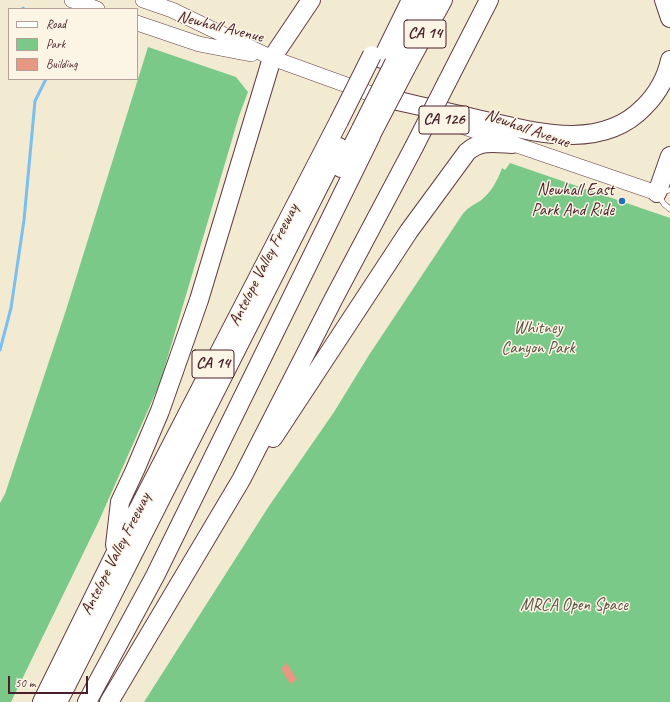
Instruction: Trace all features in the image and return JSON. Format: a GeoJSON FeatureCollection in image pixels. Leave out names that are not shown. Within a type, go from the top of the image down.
{"type":"FeatureCollection","features":[{"type":"Feature","properties":{"kind":"highway"},"geometry":{"type":"LineString","coordinates":[[114,556],[120,502],[160,411],[199,300],[272,58],[311,0]]}},
{"type":"Feature","properties":{"kind":"highway","name":"Antelope Valley Freeway"},"geometry":{"type":"LineString","coordinates":[[42,702],[114,556],[355,127],[388,61],[399,0]]}},
{"type":"Feature","properties":{"kind":"highway"},"geometry":{"type":"LineString","coordinates":[[388,61],[411,0]]}},
{"type":"Feature","properties":{"kind":"highway"},"geometry":{"type":"LineString","coordinates":[[388,61],[426,0]]}},
{"type":"Feature","properties":{"kind":"highway","name":"Antelope Valley Freeway"},"geometry":{"type":"LineString","coordinates":[[86,702],[155,576],[355,127],[388,61],[443,0]]}},
{"type":"Feature","properties":{"kind":"highway"},"geometry":{"type":"LineString","coordinates":[[109,702],[241,480],[489,0]]}},
{"type":"Feature","properties":{"kind":"highway"},"geometry":{"type":"LineString","coordinates":[[664,0],[670,18]]}},
{"type":"Feature","properties":{"kind":"highway"},"geometry":{"type":"LineString","coordinates":[[377,96],[539,132],[578,135],[594,134],[611,129],[640,112],[652,100],[661,85],[670,60]]}},
{"type":"Feature","properties":{"kind":"highway"},"geometry":{"type":"LineString","coordinates":[[58,702],[355,127]]}},
{"type":"Feature","properties":{"kind":"highway"},"geometry":{"type":"LineString","coordinates":[[70,702],[178,487],[259,331],[355,127]]}},
{"type":"Feature","properties":{"kind":"highway"},"geometry":{"type":"LineString","coordinates":[[241,480],[266,450],[409,231],[467,152],[472,147],[489,142],[512,144]]}},
{"type":"Feature","properties":{"kind":"highway"},"geometry":{"type":"LineString","coordinates":[[664,192],[670,156]]}},
{"type":"Feature","properties":{"kind":"main road"},"geometry":{"type":"LineString","coordinates":[[72,0],[94,8]]}},
{"type":"Feature","properties":{"kind":"main road","name":"Newhall Avenue"},"geometry":{"type":"LineString","coordinates":[[143,0],[172,10],[272,58],[512,144],[664,192]]}},
{"type":"Feature","properties":{"kind":"main road","name":"Newhall Avenue"},"geometry":{"type":"LineString","coordinates":[[138,23],[199,44],[272,58]]}},
{"type":"Feature","properties":{"kind":"lane"},"geometry":{"type":"LineString","coordinates":[[664,192],[664,204],[670,209]]}},
{"type":"Feature","properties":{"kind":"green space"},"geometry":{"type":"Polygon","coordinates":[[[148,47],[236,77],[248,92],[239,116],[160,383],[98,523],[11,702],[0,702],[0,503],[5,494],[66,310],[148,47]]]}},
{"type":"Feature","properties":{"kind":"green space"},"geometry":{"type":"Polygon","coordinates":[[[510,163],[670,218],[670,702],[144,702],[269,506],[334,412],[369,355],[462,215],[487,195],[496,182],[502,168],[505,170],[510,163]]]}},
{"type":"Feature","properties":{"kind":"building"},"geometry":{"type":"Polygon","coordinates":[[[287,663],[297,680],[290,684],[281,669],[287,663]]]}},
{"type":"Feature","properties":{"kind":"waterway"},"geometry":{"type":"LineString","coordinates":[[0,350],[11,308],[24,220],[35,101],[46,80]]}},
{"type":"Feature","properties":{"kind":"place","name":"Newhall East Park And Ride"},"geometry":{"type":"Point","coordinates":[622,201]}},
{"type":"Feature","properties":{"kind":"park label","name":"Whitney Canyon Park"},"geometry":{"type":"Point","coordinates":[538,339]}},
{"type":"Feature","properties":{"kind":"park label","name":"MRCA Open Space"},"geometry":{"type":"Point","coordinates":[574,606]}}]}
